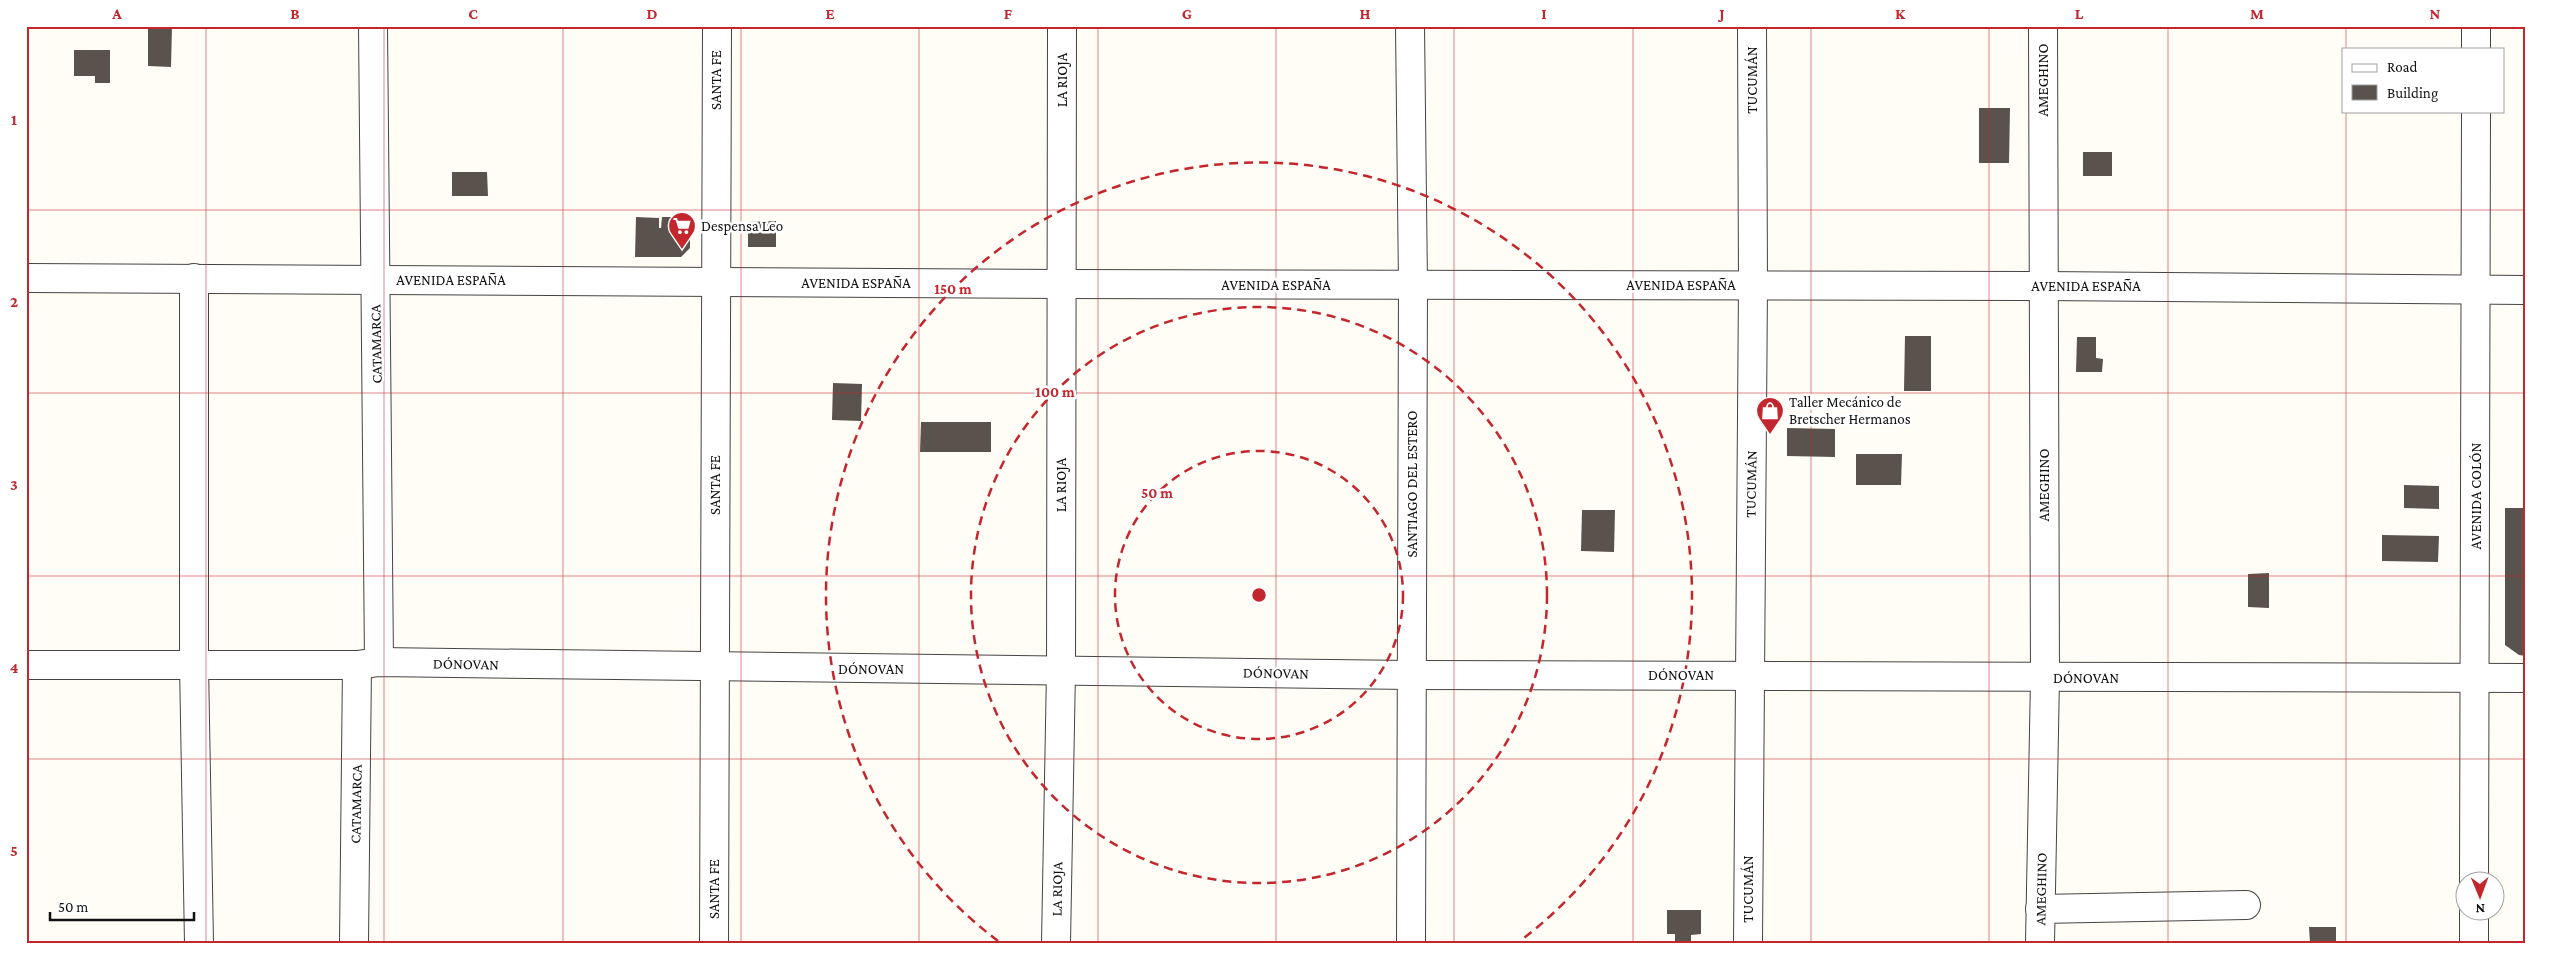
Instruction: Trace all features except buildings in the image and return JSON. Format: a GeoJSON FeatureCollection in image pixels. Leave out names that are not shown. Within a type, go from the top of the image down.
{"type":"FeatureCollection","features":[{"type":"Feature","properties":{"kind":"street","name":"CATAMARCA"},"geometry":{"type":"LineString","coordinates":[[354,943],[368,664],[375,280],[373,26]]}},
{"type":"Feature","properties":{"kind":"street","name":"SANTA FE"},"geometry":{"type":"LineString","coordinates":[[714,943],[717,26]]}},
{"type":"Feature","properties":{"kind":"street","name":"LA RIOJA"},"geometry":{"type":"LineString","coordinates":[[1056,943],[1061,670],[1062,26]]}},
{"type":"Feature","properties":{"kind":"street","name":"SANTIAGO DEL ESTERO"},"geometry":{"type":"LineString","coordinates":[[1410,26],[1413,285],[1411,943]]}},
{"type":"Feature","properties":{"kind":"street","name":"TUCUMÁN"},"geometry":{"type":"LineString","coordinates":[[1748,943],[1748,675],[1753,284],[1752,26]]}},
{"type":"Feature","properties":{"kind":"street","name":"AMEGHINO"},"geometry":{"type":"LineString","coordinates":[[2040,943],[2045,678],[2043,26]]}},
{"type":"Feature","properties":{"kind":"street"},"geometry":{"type":"LineString","coordinates":[[2476,26],[2476,48]]}},
{"type":"Feature","properties":{"kind":"street","name":"AVENIDA COLÓN"},"geometry":{"type":"LineString","coordinates":[[2474,872],[2476,112]]}},
{"type":"Feature","properties":{"kind":"street","name":"AVENIDA ESPAÑA"},"geometry":{"type":"LineString","coordinates":[[26,278],[1062,284],[1753,284],[2526,290]]}},
{"type":"Feature","properties":{"kind":"street"},"geometry":{"type":"LineString","coordinates":[[194,278],[194,664],[199,943]]}},
{"type":"Feature","properties":{"kind":"street","name":"DÓNOVAN"},"geometry":{"type":"LineString","coordinates":[[26,665],[368,664],[1411,675],[2526,678]]}},
{"type":"Feature","properties":{"kind":"street"},"geometry":{"type":"LineString","coordinates":[[2040,909],[2246,905]]}},
{"type":"Feature","properties":{"kind":"street"},"geometry":{"type":"LineString","coordinates":[[2474,922],[2474,943]]}},
{"type":"Feature","properties":{"kind":"place","name":"Despensa Leo"},"geometry":{"type":"Point","coordinates":[682,250]}},
{"type":"Feature","properties":{"kind":"place","name":"Taller Mecánico de Bretscher Hermanos"},"geometry":{"type":"Point","coordinates":[1770,435]}}]}
